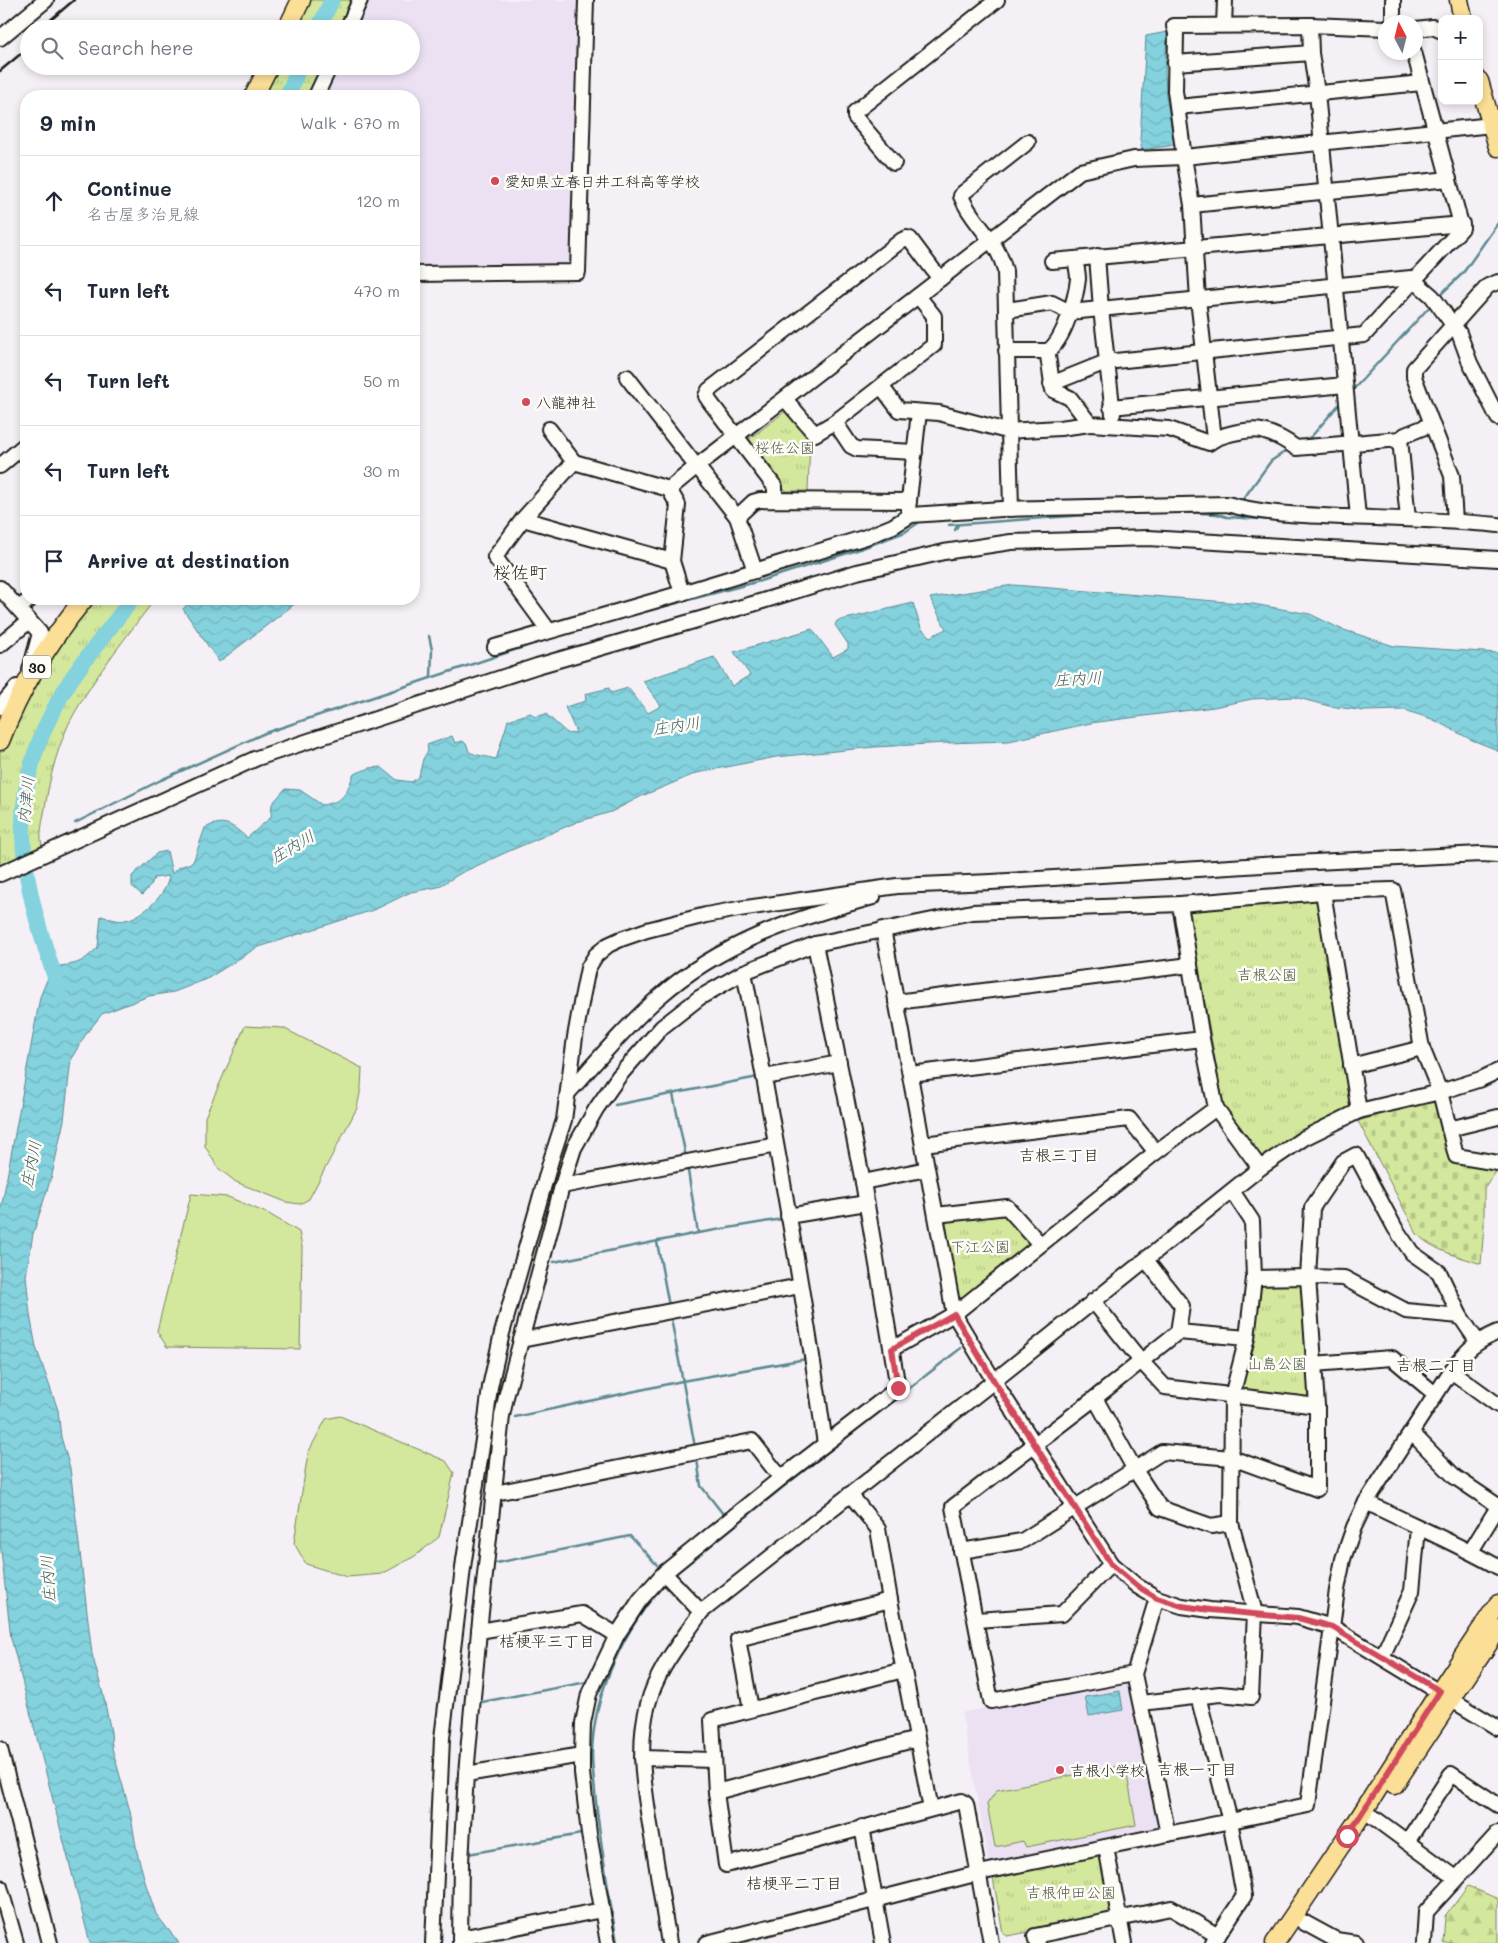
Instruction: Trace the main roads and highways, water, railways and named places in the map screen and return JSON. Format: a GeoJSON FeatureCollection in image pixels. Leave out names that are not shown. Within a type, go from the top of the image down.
{"type":"FeatureCollection","features":[{"type":"Feature","properties":{"kind":"main road"},"geometry":{"type":"LineString","coordinates":[[291,20],[301,0]]}},
{"type":"Feature","properties":{"kind":"main road"},"geometry":{"type":"LineString","coordinates":[[1459,0],[1462,15]]}},
{"type":"Feature","properties":{"kind":"main road"},"geometry":{"type":"LineString","coordinates":[[257,90],[264,75]]}},
{"type":"Feature","properties":{"kind":"main road"},"geometry":{"type":"LineString","coordinates":[[1483,95],[1498,147]]}},
{"type":"Feature","properties":{"kind":"main road","name":"30"},"geometry":{"type":"LineString","coordinates":[[0,741],[28,682],[54,639],[80,605]]}},
{"type":"Feature","properties":{"kind":"main road"},"geometry":{"type":"LineString","coordinates":[[1290,1943],[1373,1817],[1498,1604]]}},
{"type":"Feature","properties":{"kind":"main road"},"geometry":{"type":"LineString","coordinates":[[1275,1943],[1446,1695],[1498,1629]]}},
{"type":"Feature","properties":{"kind":"water"},"geometry":{"type":"Polygon","coordinates":[[[1167,32],[1166,96],[1175,145],[1142,150],[1140,140],[1146,36],[1167,32]]]}},
{"type":"Feature","properties":{"kind":"water","name":"庄内川"},"geometry":{"type":"Polygon","coordinates":[[[1013,585],[1253,604],[1310,614],[1341,629],[1394,646],[1498,653],[1498,752],[1432,719],[1404,710],[1365,711],[1329,706],[1294,697],[1252,699],[1214,707],[1091,723],[1009,741],[875,747],[776,757],[697,773],[642,796],[611,812],[577,822],[507,852],[461,873],[438,887],[411,892],[376,909],[256,948],[207,979],[174,992],[149,996],[102,1014],[86,1034],[71,1059],[64,1120],[52,1175],[33,1234],[26,1276],[36,1347],[58,1410],[61,1437],[70,1468],[92,1654],[103,1694],[111,1732],[112,1748],[130,1811],[137,1852],[146,1885],[156,1914],[179,1943],[90,1943],[11,1638],[0,1542],[0,1215],[40,997],[52,968],[80,961],[98,947],[101,916],[125,920],[146,910],[153,904],[164,890],[169,876],[154,878],[151,885],[142,895],[132,886],[132,876],[157,853],[167,851],[172,874],[177,868],[193,862],[205,828],[223,823],[228,824],[247,838],[271,817],[272,804],[285,789],[300,790],[322,805],[336,801],[344,796],[354,774],[370,768],[381,767],[397,780],[412,782],[419,776],[423,759],[428,751],[427,745],[452,736],[455,743],[463,741],[467,745],[469,752],[495,759],[508,720],[531,713],[535,717],[546,714],[568,734],[576,732],[565,707],[586,701],[585,694],[609,688],[611,693],[628,688],[648,713],[661,706],[643,681],[714,657],[732,686],[750,675],[734,652],[812,629],[833,657],[848,649],[848,644],[835,625],[837,621],[913,603],[921,628],[930,637],[946,629],[930,598],[1013,585]]]}},
{"type":"Feature","properties":{"kind":"water"},"geometry":{"type":"Polygon","coordinates":[[[187,605],[293,605],[219,662],[183,609],[187,605]]]}},
{"type":"Feature","properties":{"kind":"water"},"geometry":{"type":"Polygon","coordinates":[[[1120,1691],[1123,1710],[1089,1716],[1085,1697],[1120,1691]]]}},
{"type":"Feature","properties":{"kind":"waterway","name":"内津川"},"geometry":{"type":"LineString","coordinates":[[322,20],[332,0]]}},
{"type":"Feature","properties":{"kind":"waterway","name":"内津川"},"geometry":{"type":"LineString","coordinates":[[290,90],[296,75]]}},
{"type":"Feature","properties":{"kind":"waterway"},"geometry":{"type":"LineString","coordinates":[[1439,296],[1463,273],[1498,223]]}},
{"type":"Feature","properties":{"kind":"waterway"},"geometry":{"type":"LineString","coordinates":[[420,281],[437,281]]}},
{"type":"Feature","properties":{"kind":"waterway"},"geometry":{"type":"LineString","coordinates":[[1351,392],[1432,304]]}},
{"type":"Feature","properties":{"kind":"waterway"},"geometry":{"type":"LineString","coordinates":[[1302,441],[1311,437],[1342,401]]}},
{"type":"Feature","properties":{"kind":"waterway"},"geometry":{"type":"LineString","coordinates":[[1241,502],[1271,461],[1289,449]]}},
{"type":"Feature","properties":{"kind":"waterway"},"geometry":{"type":"LineString","coordinates":[[1183,512],[1277,520]]}},
{"type":"Feature","properties":{"kind":"waterway"},"geometry":{"type":"LineString","coordinates":[[949,525],[1086,515],[1148,513]]}},
{"type":"Feature","properties":{"kind":"waterway"},"geometry":{"type":"LineString","coordinates":[[628,616],[760,581],[857,550],[905,532],[918,523]]}},
{"type":"Feature","properties":{"kind":"waterway"},"geometry":{"type":"LineString","coordinates":[[955,530],[958,525]]}},
{"type":"Feature","properties":{"kind":"waterway","name":"内津川"},"geometry":{"type":"LineString","coordinates":[[59,989],[34,907],[26,869],[23,833],[25,797],[33,760],[48,722],[70,681],[127,605]]}},
{"type":"Feature","properties":{"kind":"waterway"},"geometry":{"type":"LineString","coordinates":[[429,636],[432,650],[431,677]]}},
{"type":"Feature","properties":{"kind":"waterway"},"geometry":{"type":"LineString","coordinates":[[75,823],[161,780],[265,733],[548,639]]}},
{"type":"Feature","properties":{"kind":"waterway"},"geometry":{"type":"LineString","coordinates":[[615,1105],[758,1077]]}},
{"type":"Feature","properties":{"kind":"waterway"},"geometry":{"type":"LineString","coordinates":[[673,1094],[686,1157]]}},
{"type":"Feature","properties":{"kind":"waterway"},"geometry":{"type":"LineString","coordinates":[[688,1171],[698,1233]]}},
{"type":"Feature","properties":{"kind":"waterway"},"geometry":{"type":"LineString","coordinates":[[554,1262],[698,1233],[782,1219]]}},
{"type":"Feature","properties":{"kind":"waterway"},"geometry":{"type":"LineString","coordinates":[[657,1242],[669,1306]]}},
{"type":"Feature","properties":{"kind":"waterway"},"geometry":{"type":"LineString","coordinates":[[671,1318],[695,1447]]}},
{"type":"Feature","properties":{"kind":"waterway"},"geometry":{"type":"LineString","coordinates":[[674,1575],[961,1348]]}},
{"type":"Feature","properties":{"kind":"waterway"},"geometry":{"type":"LineString","coordinates":[[515,1417],[682,1381],[806,1359]]}},
{"type":"Feature","properties":{"kind":"waterway"},"geometry":{"type":"LineString","coordinates":[[697,1459],[701,1486],[723,1514]]}},
{"type":"Feature","properties":{"kind":"waterway"},"geometry":{"type":"LineString","coordinates":[[496,1563],[630,1536],[657,1565]]}},
{"type":"Feature","properties":{"kind":"waterway"},"geometry":{"type":"LineString","coordinates":[[617,1943],[597,1811],[592,1759],[594,1731],[598,1708],[614,1662],[637,1619],[666,1582]]}},
{"type":"Feature","properties":{"kind":"waterway"},"geometry":{"type":"LineString","coordinates":[[482,1702],[587,1682]]}},
{"type":"Feature","properties":{"kind":"waterway"},"geometry":{"type":"LineString","coordinates":[[468,1854],[581,1834]]}},
{"type":"Feature","properties":{"kind":"railway"},"geometry":{"type":"LineString","coordinates":[[51,20],[74,0]]}},
{"type":"Feature","properties":{"kind":"railway"},"geometry":{"type":"LineString","coordinates":[[0,71],[20,54]]}},
{"type":"Feature","properties":{"kind":"place","name":"愛知県立春日井工科高等学校"},"geometry":{"type":"Point","coordinates":[495,181]}},
{"type":"Feature","properties":{"kind":"place","name":"八龍神社"},"geometry":{"type":"Point","coordinates":[526,402]}},
{"type":"Feature","properties":{"kind":"place","name":"吉根小学校"},"geometry":{"type":"Point","coordinates":[1060,1770]}},
{"type":"Feature","properties":{"kind":"district","name":"桜佐町"},"geometry":{"type":"Point","coordinates":[520,572]}},
{"type":"Feature","properties":{"kind":"district","name":"吉根三丁目"},"geometry":{"type":"Point","coordinates":[1059,1154]}},
{"type":"Feature","properties":{"kind":"district","name":"吉根二丁目"},"geometry":{"type":"Point","coordinates":[1436,1364]}},
{"type":"Feature","properties":{"kind":"district","name":"桔梗平三丁目"},"geometry":{"type":"Point","coordinates":[547,1640]}},
{"type":"Feature","properties":{"kind":"district","name":"吉根一丁目"},"geometry":{"type":"Point","coordinates":[1197,1768]}},
{"type":"Feature","properties":{"kind":"district","name":"桔梗平二丁目"},"geometry":{"type":"Point","coordinates":[794,1882]}},
{"type":"Feature","properties":{"kind":"park label","name":"桜佐公園"},"geometry":{"type":"Point","coordinates":[785,447]}},
{"type":"Feature","properties":{"kind":"park label","name":"吉根公園"},"geometry":{"type":"Point","coordinates":[1267,974]}},
{"type":"Feature","properties":{"kind":"park label","name":"下江公園"},"geometry":{"type":"Point","coordinates":[980,1246]}},
{"type":"Feature","properties":{"kind":"park label","name":"山島公園"},"geometry":{"type":"Point","coordinates":[1277,1363]}},
{"type":"Feature","properties":{"kind":"park label","name":"吉根仲田公園"},"geometry":{"type":"Point","coordinates":[1071,1892]}}]}
